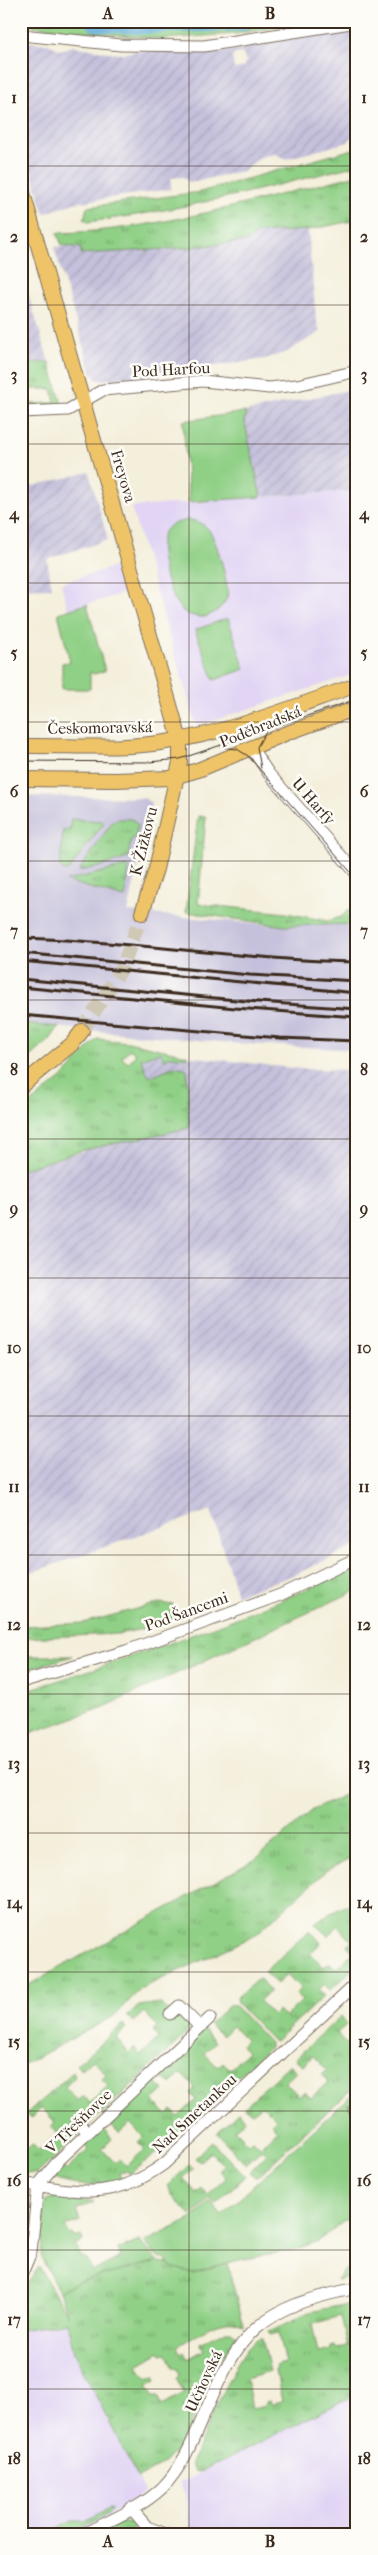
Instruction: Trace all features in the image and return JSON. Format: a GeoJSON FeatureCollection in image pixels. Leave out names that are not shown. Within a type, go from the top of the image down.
{"type":"FeatureCollection","features":[{"type":"Feature","properties":{"kind":"main road","name":"Freyova"},"geometry":{"type":"LineString","coordinates":[[21,186],[180,740],[181,755],[176,777]]}},
{"type":"Feature","properties":{"kind":"main road","name":"Poděbradská"},"geometry":{"type":"LineString","coordinates":[[180,740],[211,733],[357,685]]}},
{"type":"Feature","properties":{"kind":"main road","name":"Poděbradská"},"geometry":{"type":"LineString","coordinates":[[176,777],[357,708]]}},
{"type":"Feature","properties":{"kind":"main road","name":"Českomoravská"},"geometry":{"type":"LineString","coordinates":[[21,746],[144,744],[180,740]]}},
{"type":"Feature","properties":{"kind":"main road"},"geometry":{"type":"LineString","coordinates":[[21,779],[156,780],[176,777]]}},
{"type":"Feature","properties":{"kind":"main road","name":"K Žižkovu"},"geometry":{"type":"LineString","coordinates":[[142,913],[156,869],[176,777]]}},
{"type":"Feature","properties":{"kind":"main road"},"geometry":{"type":"LineString","coordinates":[[21,1086],[72,1044],[82,1031]]}},
{"type":"Feature","properties":{"kind":"street"},"geometry":{"type":"LineString","coordinates":[[21,35],[121,45],[204,46],[357,22]]}},
{"type":"Feature","properties":{"kind":"street","name":"Pod Harfou"},"geometry":{"type":"LineString","coordinates":[[21,412],[68,410],[103,390],[203,382],[269,388],[297,385],[357,371]]}},
{"type":"Feature","properties":{"kind":"street","name":"U Harfy"},"geometry":{"type":"LineString","coordinates":[[251,747],[268,774],[357,874]]}},
{"type":"Feature","properties":{"kind":"street","name":"Pod Šancemi"},"geometry":{"type":"LineString","coordinates":[[21,1682],[126,1651],[280,1595],[357,1558]]}},
{"type":"Feature","properties":{"kind":"street","name":"Nad Smetankou"},"geometry":{"type":"LineString","coordinates":[[21,2183],[83,2192],[103,2191],[118,2188],[148,2176],[164,2164],[357,1983]]}},
{"type":"Feature","properties":{"kind":"street"},"geometry":{"type":"LineString","coordinates":[[170,2014],[179,2006],[200,2028]]}},
{"type":"Feature","properties":{"kind":"street","name":"V Třešňovce"},"geometry":{"type":"LineString","coordinates":[[38,2185],[59,2160],[210,2018]]}},
{"type":"Feature","properties":{"kind":"street"},"geometry":{"type":"LineString","coordinates":[[77,2121],[88,2132]]}},
{"type":"Feature","properties":{"kind":"street"},"geometry":{"type":"LineString","coordinates":[[21,2276],[31,2252],[38,2185]]}},
{"type":"Feature","properties":{"kind":"street","name":"Učňovská"},"geometry":{"type":"LineString","coordinates":[[83,2534],[131,2508],[162,2488],[180,2465],[225,2366],[247,2335],[266,2319],[284,2309],[310,2299],[357,2288]]}},
{"type":"Feature","properties":{"kind":"street"},"geometry":{"type":"LineString","coordinates":[[131,2508],[148,2527],[166,2534]]}},
{"type":"Feature","properties":{"kind":"shaded area"},"geometry":{"type":"Polygon","coordinates":[[[357,27],[357,128],[348,142],[286,159],[275,154],[263,156],[242,171],[189,183],[184,177],[171,178],[171,189],[74,203],[44,214],[21,136],[21,41],[48,44],[61,50],[73,46],[120,54],[135,51],[218,53],[242,49],[252,43],[357,27]],[[242,53],[232,55],[234,69],[245,67],[244,63],[247,62],[242,53]]]}},
{"type":"Feature","properties":{"kind":"shaded area"},"geometry":{"type":"Polygon","coordinates":[[[308,230],[316,318],[320,332],[287,352],[265,359],[140,377],[97,380],[91,372],[54,247],[72,246],[81,248],[82,254],[184,248],[248,239],[257,233],[308,230]]]}},
{"type":"Feature","properties":{"kind":"shaded area"},"geometry":{"type":"Polygon","coordinates":[[[21,270],[49,362],[21,364],[21,270]]]}},
{"type":"Feature","properties":{"kind":"shaded area"},"geometry":{"type":"Polygon","coordinates":[[[357,388],[357,512],[349,491],[261,497],[244,418],[246,418],[245,412],[357,388]]]}},
{"type":"Feature","properties":{"kind":"shaded area"},"geometry":{"type":"Polygon","coordinates":[[[89,472],[108,540],[47,559],[52,588],[21,589],[21,489],[89,472]]]}},
{"type":"Feature","properties":{"kind":"shaded area"},"geometry":{"type":"Polygon","coordinates":[[[350,491],[357,512],[357,673],[200,725],[195,722],[131,507],[350,491]]]}},
{"type":"Feature","properties":{"kind":"shaded area"},"geometry":{"type":"Polygon","coordinates":[[[117,566],[124,593],[68,610],[61,583],[117,566]]]}},
{"type":"Feature","properties":{"kind":"shaded area"},"geometry":{"type":"Polygon","coordinates":[[[21,796],[144,798],[151,803],[128,912],[284,926],[357,924],[357,1050],[231,1043],[21,1024],[21,796]]]}},
{"type":"Feature","properties":{"kind":"shaded area"},"geometry":{"type":"Polygon","coordinates":[[[161,1051],[171,1056],[187,1058],[187,1056],[302,1069],[357,1070],[357,1545],[294,1575],[237,1595],[211,1510],[21,1576],[21,1170],[103,1145],[176,1067],[149,1077],[141,1059],[161,1051]]]}},
{"type":"Feature","properties":{"kind":"shaded area"},"geometry":{"type":"Polygon","coordinates":[[[69,2319],[74,2353],[145,2492],[113,2513],[74,2534],[21,2534],[21,2329],[69,2319]]]}},
{"type":"Feature","properties":{"kind":"shaded area"},"geometry":{"type":"Polygon","coordinates":[[[357,2394],[357,2534],[190,2534],[187,2499],[179,2483],[357,2394]]]}},
{"type":"Feature","properties":{"kind":"green space"},"geometry":{"type":"Polygon","coordinates":[[[21,21],[67,21],[144,31],[236,30],[279,21],[318,21],[235,34],[162,39],[21,25],[21,21]]]}},
{"type":"Feature","properties":{"kind":"green space"},"geometry":{"type":"Polygon","coordinates":[[[67,21],[279,21],[236,30],[144,31],[67,21]]]}},
{"type":"Feature","properties":{"kind":"green space"},"geometry":{"type":"Polygon","coordinates":[[[357,148],[357,165],[155,212],[87,222],[84,219],[87,207],[200,192],[357,148]]]}},
{"type":"Feature","properties":{"kind":"green space"},"geometry":{"type":"Polygon","coordinates":[[[357,175],[357,220],[308,230],[257,233],[248,241],[184,248],[81,254],[81,248],[62,245],[57,233],[95,231],[171,220],[357,175]]]}},
{"type":"Feature","properties":{"kind":"green space"},"geometry":{"type":"Polygon","coordinates":[[[49,362],[61,401],[59,407],[21,408],[21,404],[55,403],[52,389],[21,389],[21,364],[49,362]]]}},
{"type":"Feature","properties":{"kind":"green space"},"geometry":{"type":"Polygon","coordinates":[[[245,412],[246,418],[244,419],[261,497],[189,502],[183,421],[245,412]]]}},
{"type":"Feature","properties":{"kind":"green space"},"geometry":{"type":"Polygon","coordinates":[[[187,520],[201,524],[208,529],[218,551],[226,583],[227,597],[223,604],[215,612],[205,617],[188,614],[183,611],[172,595],[164,571],[161,546],[162,536],[168,527],[187,520]]]}},
{"type":"Feature","properties":{"kind":"green space"},"geometry":{"type":"Polygon","coordinates":[[[87,604],[105,671],[94,674],[90,672],[90,689],[62,689],[62,663],[70,662],[58,613],[87,604]]]}},
{"type":"Feature","properties":{"kind":"green space"},"geometry":{"type":"Polygon","coordinates":[[[228,618],[245,669],[214,680],[195,630],[228,618]]]}},
{"type":"Feature","properties":{"kind":"green space"},"geometry":{"type":"Polygon","coordinates":[[[198,816],[206,817],[198,904],[286,913],[328,921],[341,917],[357,903],[357,924],[284,926],[186,912],[198,816]]]}},
{"type":"Feature","properties":{"kind":"green space"},"geometry":{"type":"Polygon","coordinates":[[[71,819],[102,821],[104,823],[69,870],[64,871],[60,867],[63,830],[70,830],[71,819]]]}},
{"type":"Feature","properties":{"kind":"green space"},"geometry":{"type":"Polygon","coordinates":[[[117,819],[132,819],[138,825],[135,838],[131,840],[128,858],[79,871],[113,821],[117,819]]]}},
{"type":"Feature","properties":{"kind":"green space"},"geometry":{"type":"Polygon","coordinates":[[[127,866],[129,868],[125,898],[66,881],[127,866]]]}},
{"type":"Feature","properties":{"kind":"green space"},"geometry":{"type":"Polygon","coordinates":[[[21,1024],[59,1027],[49,1041],[21,1065],[21,1024]]]}},
{"type":"Feature","properties":{"kind":"green space"},"geometry":{"type":"Polygon","coordinates":[[[97,1039],[128,1042],[187,1055],[187,1058],[171,1056],[164,1059],[160,1052],[141,1059],[149,1077],[175,1066],[187,1069],[189,1128],[83,1150],[21,1170],[21,1111],[62,1078],[97,1039]],[[129,1049],[122,1058],[128,1063],[136,1054],[129,1049]]]}},
{"type":"Feature","properties":{"kind":"green space"},"geometry":{"type":"Polygon","coordinates":[[[357,1567],[357,1590],[102,1708],[21,1736],[21,1692],[107,1665],[191,1635],[275,1603],[357,1567]]]}},
{"type":"Feature","properties":{"kind":"green space"},"geometry":{"type":"Polygon","coordinates":[[[159,1603],[173,1605],[176,1617],[153,1627],[118,1634],[21,1638],[21,1623],[26,1626],[83,1623],[159,1603]]]}},
{"type":"Feature","properties":{"kind":"green space"},"geometry":{"type":"Polygon","coordinates":[[[21,1656],[73,1656],[21,1671],[21,1656]]]}},
{"type":"Feature","properties":{"kind":"green space"},"geometry":{"type":"Polygon","coordinates":[[[357,1789],[357,1855],[327,1870],[254,1936],[142,1988],[114,2016],[21,2066],[21,1989],[256,1859],[313,1810],[357,1789]]]}},
{"type":"Feature","properties":{"kind":"green space"},"geometry":{"type":"Polygon","coordinates":[[[357,1900],[357,1965],[330,1990],[324,1984],[319,1990],[324,1996],[275,2041],[272,2040],[237,2003],[236,1998],[259,1978],[270,1991],[259,2001],[273,2015],[278,2010],[285,2017],[302,2001],[296,1993],[301,1989],[287,1974],[277,1984],[264,1972],[310,1930],[321,1943],[310,1953],[324,1967],[329,1962],[336,1969],[353,1952],[347,1945],[352,1941],[338,1926],[328,1936],[315,1924],[327,1915],[357,1900]]]}},
{"type":"Feature","properties":{"kind":"green space"},"geometry":{"type":"Polygon","coordinates":[[[160,2003],[173,2017],[180,2015],[190,2024],[187,2033],[90,2124],[79,2130],[78,2135],[37,2174],[21,2173],[21,2142],[27,2149],[32,2144],[39,2151],[57,2134],[51,2127],[55,2122],[42,2108],[31,2118],[26,2114],[73,2072],[75,2077],[65,2087],[78,2101],[84,2096],[90,2103],[108,2086],[102,2079],[106,2074],[93,2060],[82,2070],[76,2065],[123,2024],[126,2029],[116,2038],[129,2053],[134,2048],[141,2055],[159,2038],[153,2031],[157,2026],[144,2012],[133,2022],[127,2016],[139,2006],[160,2003]]]}},
{"type":"Feature","properties":{"kind":"green space"},"geometry":{"type":"Polygon","coordinates":[[[230,2005],[234,2005],[270,2043],[269,2047],[227,2087],[221,2082],[216,2087],[221,2093],[159,2151],[129,2174],[127,2170],[119,2173],[121,2178],[113,2182],[95,2185],[76,2185],[51,2177],[61,2164],[67,2170],[88,2150],[83,2143],[101,2126],[112,2139],[102,2149],[115,2163],[120,2159],[127,2166],[145,2149],[138,2142],[143,2137],[130,2123],[119,2133],[107,2121],[153,2078],[164,2091],[153,2101],[167,2115],[172,2110],[178,2117],[196,2100],[190,2093],[195,2088],[181,2074],[171,2084],[158,2072],[204,2029],[215,2042],[204,2053],[218,2067],[223,2062],[230,2069],[247,2052],[241,2045],[246,2040],[232,2026],[222,2036],[209,2024],[230,2005]]]}},
{"type":"Feature","properties":{"kind":"green space"},"geometry":{"type":"Polygon","coordinates":[[[341,2016],[347,2024],[337,2033],[350,2048],[355,2043],[357,2045],[357,2071],[351,2065],[345,2071],[357,2084],[255,2177],[249,2172],[267,2154],[262,2149],[246,2164],[217,2133],[239,2112],[245,2120],[234,2130],[248,2144],[253,2140],[260,2147],[277,2130],[271,2123],[276,2118],[262,2104],[252,2113],[244,2107],[290,2064],[296,2072],[285,2082],[299,2096],[304,2092],[311,2098],[328,2082],[322,2075],[327,2070],[313,2056],[303,2065],[295,2059],[341,2016]]]}},
{"type":"Feature","properties":{"kind":"green space"},"geometry":{"type":"Polygon","coordinates":[[[357,2090],[357,2096],[351,2105],[357,2109],[357,2211],[318,2241],[294,2250],[234,2261],[193,2273],[171,2267],[165,2259],[156,2255],[145,2242],[191,2219],[210,2201],[222,2215],[357,2090]]]}},
{"type":"Feature","properties":{"kind":"green space"},"geometry":{"type":"Polygon","coordinates":[[[212,2142],[245,2176],[215,2204],[210,2198],[191,2216],[172,2195],[167,2186],[190,2164],[193,2169],[183,2178],[196,2193],[201,2188],[208,2195],[226,2178],[219,2171],[224,2166],[211,2152],[200,2162],[195,2158],[212,2142]]]}},
{"type":"Feature","properties":{"kind":"green space"},"geometry":{"type":"Polygon","coordinates":[[[53,2198],[94,2202],[76,2211],[80,2221],[65,2226],[70,2235],[72,2234],[75,2238],[81,2236],[83,2241],[75,2245],[82,2258],[85,2257],[93,2271],[121,2257],[118,2250],[139,2241],[158,2261],[78,2282],[59,2292],[41,2257],[45,2202],[53,2198]]]}},
{"type":"Feature","properties":{"kind":"green space"},"geometry":{"type":"Polygon","coordinates":[[[158,2261],[193,2273],[227,2263],[244,2326],[236,2322],[219,2324],[210,2327],[178,2346],[181,2354],[184,2352],[188,2359],[204,2350],[200,2343],[226,2331],[232,2331],[237,2335],[215,2368],[185,2438],[177,2450],[165,2463],[138,2478],[74,2353],[67,2322],[21,2330],[21,2291],[39,2267],[67,2315],[59,2292],[78,2282],[158,2261]],[[160,2352],[138,2365],[147,2378],[154,2375],[156,2380],[147,2385],[154,2398],[158,2396],[162,2405],[184,2393],[176,2377],[180,2375],[177,2368],[174,2368],[167,2354],[162,2355],[160,2352]]]}},
{"type":"Feature","properties":{"kind":"green space"},"geometry":{"type":"Polygon","coordinates":[[[357,2264],[357,2275],[337,2280],[344,2270],[357,2264]]]}},
{"type":"Feature","properties":{"kind":"green space"},"geometry":{"type":"Polygon","coordinates":[[[357,2302],[357,2394],[200,2472],[194,2471],[191,2463],[233,2371],[253,2342],[262,2338],[270,2372],[246,2379],[252,2408],[266,2405],[266,2402],[270,2401],[271,2404],[282,2402],[276,2371],[277,2365],[285,2363],[278,2333],[270,2335],[269,2331],[310,2312],[357,2302]],[[341,2316],[312,2324],[318,2353],[331,2350],[331,2347],[335,2346],[336,2349],[348,2347],[341,2316]]]}},
{"type":"Feature","properties":{"kind":"green space"},"geometry":{"type":"Polygon","coordinates":[[[109,2508],[112,2509],[108,2513],[69,2534],[49,2534],[71,2521],[84,2521],[109,2508]]]}},
{"type":"Feature","properties":{"kind":"green space"},"geometry":{"type":"Polygon","coordinates":[[[120,2522],[131,2524],[134,2529],[133,2534],[95,2534],[120,2522]]]}},
{"type":"Feature","properties":{"kind":"waterway"},"geometry":{"type":"LineString","coordinates":[[96,21],[140,24],[242,21]]}},
{"type":"Feature","properties":{"kind":"tunnel"},"geometry":{"type":"LineString","coordinates":[[82,1031],[122,968],[142,913]]}},
{"type":"Feature","properties":{"kind":"tram line"},"geometry":{"type":"LineString","coordinates":[[21,761],[149,762],[180,759],[357,699]]}},
{"type":"Feature","properties":{"kind":"tram line"},"geometry":{"type":"LineString","coordinates":[[261,768],[257,747],[267,729]]}},
{"type":"Feature","properties":{"kind":"tram line"},"geometry":{"type":"LineString","coordinates":[[221,747],[237,749],[248,756],[357,879]]}},
{"type":"Feature","properties":{"kind":"railway"},"geometry":{"type":"LineString","coordinates":[[21,938],[105,943],[273,958],[357,962]]}},
{"type":"Feature","properties":{"kind":"railway"},"geometry":{"type":"LineString","coordinates":[[21,953],[250,975],[357,981]]}},
{"type":"Feature","properties":{"kind":"railway"},"geometry":{"type":"LineString","coordinates":[[21,961],[357,993]]}},
{"type":"Feature","properties":{"kind":"railway"},"geometry":{"type":"LineString","coordinates":[[21,979],[246,1001],[357,1009]]}},
{"type":"Feature","properties":{"kind":"railway"},"geometry":{"type":"LineString","coordinates":[[21,987],[235,1008],[357,1017]]}},
{"type":"Feature","properties":{"kind":"railway"},"geometry":{"type":"LineString","coordinates":[[21,1015],[280,1038],[357,1041]]}}]}
